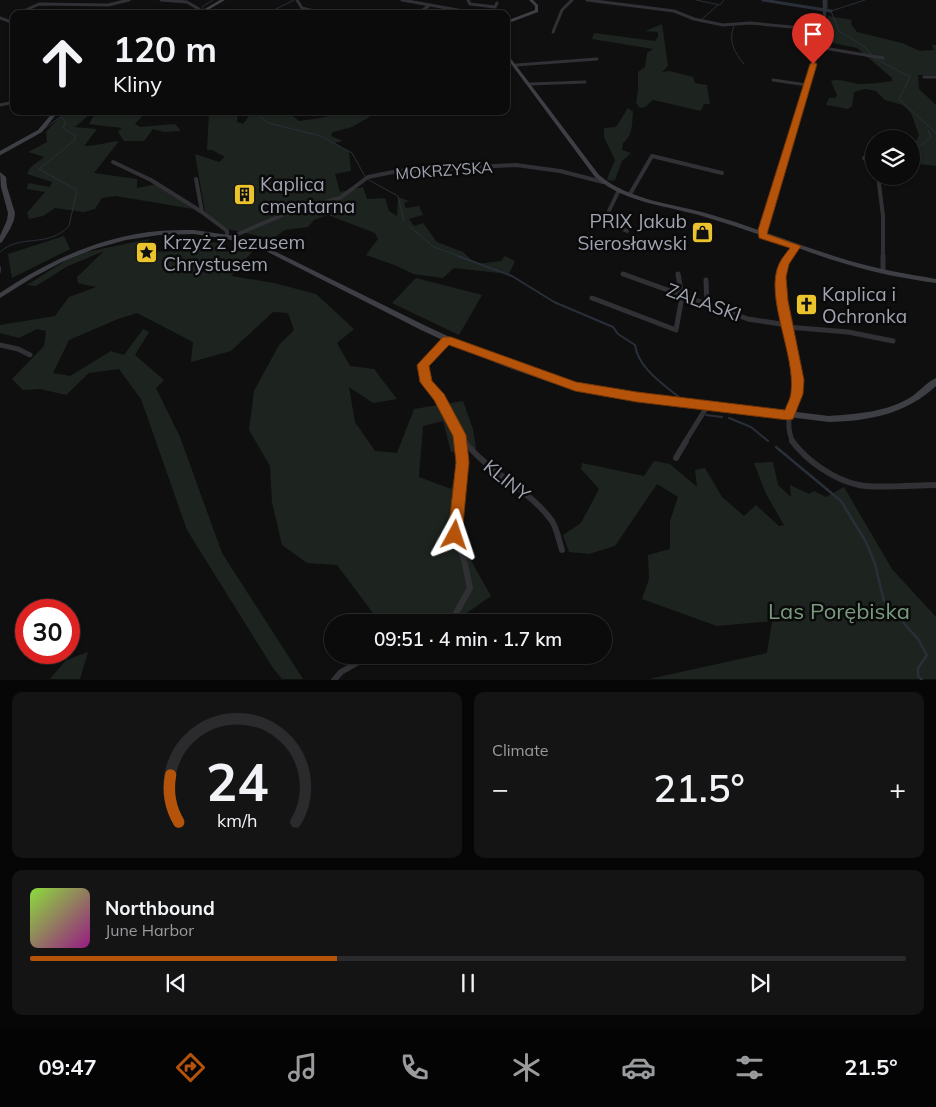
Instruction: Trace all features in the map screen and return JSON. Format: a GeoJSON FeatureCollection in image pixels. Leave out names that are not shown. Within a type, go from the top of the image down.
{"type":"FeatureCollection","features":[{"type":"Feature","properties":{"kind":"street"},"geometry":{"type":"LineString","coordinates":[[26,10],[40,4],[104,6],[129,0]]}},
{"type":"Feature","properties":{"kind":"street"},"geometry":{"type":"LineString","coordinates":[[161,0],[187,2],[199,10]]}},
{"type":"Feature","properties":{"kind":"street"},"geometry":{"type":"LineString","coordinates":[[205,10],[223,0]]}},
{"type":"Feature","properties":{"kind":"street"},"geometry":{"type":"LineString","coordinates":[[297,0],[302,8],[310,10]]}},
{"type":"Feature","properties":{"kind":"street"},"geometry":{"type":"LineString","coordinates":[[402,0],[458,10]]}},
{"type":"Feature","properties":{"kind":"street"},"geometry":{"type":"LineString","coordinates":[[468,0],[470,4],[495,6],[497,3]]}},
{"type":"Feature","properties":{"kind":"street"},"geometry":{"type":"LineString","coordinates":[[510,21],[537,12],[537,8],[531,0]]}},
{"type":"Feature","properties":{"kind":"street"},"geometry":{"type":"LineString","coordinates":[[553,32],[557,18],[564,6],[572,0]]}},
{"type":"Feature","properties":{"kind":"street"},"geometry":{"type":"LineString","coordinates":[[587,0],[674,11],[694,19],[723,25],[750,23],[824,30]]}},
{"type":"Feature","properties":{"kind":"street"},"geometry":{"type":"LineString","coordinates":[[762,235],[824,30],[824,0]]}},
{"type":"Feature","properties":{"kind":"street"},"geometry":{"type":"LineString","coordinates":[[423,10],[430,5]]}},
{"type":"Feature","properties":{"kind":"street"},"geometry":{"type":"LineString","coordinates":[[1,19],[8,17]]}},
{"type":"Feature","properties":{"kind":"street"},"geometry":{"type":"LineString","coordinates":[[818,46],[883,58]]}},
{"type":"Feature","properties":{"kind":"street"},"geometry":{"type":"LineString","coordinates":[[510,58],[603,182],[630,194],[704,214],[796,246],[884,270],[936,281]]}},
{"type":"Feature","properties":{"kind":"street"},"geometry":{"type":"LineString","coordinates":[[516,66],[597,60]]}},
{"type":"Feature","properties":{"kind":"street"},"geometry":{"type":"LineString","coordinates":[[924,77],[936,77]]}},
{"type":"Feature","properties":{"kind":"street"},"geometry":{"type":"LineString","coordinates":[[773,80],[807,85]]}},
{"type":"Feature","properties":{"kind":"street"},"geometry":{"type":"LineString","coordinates":[[530,84],[585,82]]}},
{"type":"Feature","properties":{"kind":"street"},"geometry":{"type":"LineString","coordinates":[[0,154],[32,136],[53,115]]}},
{"type":"Feature","properties":{"kind":"street"},"geometry":{"type":"LineString","coordinates":[[630,194],[652,156],[722,173]]}},
{"type":"Feature","properties":{"kind":"street"},"geometry":{"type":"LineString","coordinates":[[113,162],[151,180],[202,212],[227,231],[229,236]]}},
{"type":"Feature","properties":{"kind":"street","name":"MOKRZYSKA"},"geometry":{"type":"LineString","coordinates":[[229,236],[292,212],[340,198],[368,177],[398,171],[516,165],[560,170],[596,182],[603,182]]}},
{"type":"Feature","properties":{"kind":"street"},"geometry":{"type":"LineString","coordinates":[[0,174],[3,177],[3,189],[12,206],[9,228],[0,241]]}},
{"type":"Feature","properties":{"kind":"street"},"geometry":{"type":"LineString","coordinates":[[196,178],[202,212]]}},
{"type":"Feature","properties":{"kind":"street"},"geometry":{"type":"LineString","coordinates":[[879,185],[883,216],[884,270]]}},
{"type":"Feature","properties":{"kind":"street"},"geometry":{"type":"LineString","coordinates":[[619,190],[606,217],[608,221],[627,231]]}},
{"type":"Feature","properties":{"kind":"street"},"geometry":{"type":"LineString","coordinates":[[0,296],[24,279],[60,259],[115,240],[146,234],[181,231],[229,236],[276,254],[447,340],[575,387],[637,397],[788,416],[829,419],[873,415],[905,406],[924,393],[936,381]]}},
{"type":"Feature","properties":{"kind":"street"},"geometry":{"type":"LineString","coordinates":[[796,246],[781,270],[782,301],[798,380],[797,394],[788,416],[789,434],[798,449],[834,476],[859,485],[936,485]]}},
{"type":"Feature","properties":{"kind":"street","name":"ZALASKI"},"geometry":{"type":"LineString","coordinates":[[623,274],[672,290],[682,297],[707,306],[748,319],[787,326],[848,332],[893,341]]}},
{"type":"Feature","properties":{"kind":"street"},"geometry":{"type":"LineString","coordinates":[[592,298],[676,330],[682,297],[678,274]]}},
{"type":"Feature","properties":{"kind":"street"},"geometry":{"type":"LineString","coordinates":[[706,280],[707,306]]}},
{"type":"Feature","properties":{"kind":"street","name":"KLINY"},"geometry":{"type":"LineString","coordinates":[[447,340],[423,365],[426,382],[439,397],[450,422],[474,454],[538,506],[553,522],[562,550]]}},
{"type":"Feature","properties":{"kind":"street"},"geometry":{"type":"LineString","coordinates":[[0,345],[18,349],[30,355]]}},
{"type":"Feature","properties":{"kind":"street"},"geometry":{"type":"LineString","coordinates":[[676,458],[708,405]]}},
{"type":"Feature","properties":{"kind":"street"},"geometry":{"type":"LineString","coordinates":[[455,614],[470,588],[464,560],[455,535],[462,462],[459,435]]}},
{"type":"Feature","properties":{"kind":"street"},"geometry":{"type":"LineString","coordinates":[[334,680],[341,672],[355,664]]}},
{"type":"Feature","properties":{"kind":"green space"},"geometry":{"type":"Polygon","coordinates":[[[828,16],[852,20],[851,24],[857,32],[902,43],[920,51],[934,50],[932,45],[936,45],[936,75],[918,75],[919,89],[936,105],[936,166],[920,164],[920,130],[917,130],[911,113],[903,105],[885,100],[876,91],[865,89],[854,92],[852,106],[848,109],[826,105],[829,98],[835,98],[837,95],[831,81],[841,80],[859,84],[892,81],[892,78],[857,48],[823,41],[828,31],[828,16]]]}},
{"type":"Feature","properties":{"kind":"green space"},"geometry":{"type":"Polygon","coordinates":[[[662,24],[668,66],[662,72],[670,71],[693,77],[695,83],[707,85],[710,104],[704,104],[701,111],[653,100],[645,107],[640,108],[636,103],[638,72],[645,67],[647,53],[653,49],[592,39],[594,33],[655,41],[658,37],[658,32],[645,31],[662,24]]]}},
{"type":"Feature","properties":{"kind":"green space"},"geometry":{"type":"Polygon","coordinates":[[[628,108],[633,112],[632,125],[629,137],[623,143],[622,150],[631,153],[622,161],[615,180],[610,181],[607,179],[615,160],[604,137],[604,128],[616,127],[628,108]]]}},
{"type":"Feature","properties":{"kind":"green space"},"geometry":{"type":"Polygon","coordinates":[[[61,115],[89,115],[75,127],[97,129],[84,146],[119,141],[94,173],[137,179],[137,188],[157,184],[193,209],[116,196],[102,198],[95,209],[84,212],[55,208],[43,216],[29,219],[27,213],[45,192],[27,189],[28,183],[50,187],[52,182],[27,174],[30,168],[44,157],[28,152],[47,142],[46,132],[61,115]]]}},
{"type":"Feature","properties":{"kind":"green space"},"geometry":{"type":"Polygon","coordinates":[[[94,115],[143,115],[135,124],[140,127],[175,124],[181,131],[165,132],[153,129],[144,141],[124,141],[118,132],[122,128],[89,124],[94,115]]]}},
{"type":"Feature","properties":{"kind":"green space"},"geometry":{"type":"Polygon","coordinates":[[[209,115],[238,115],[237,122],[243,124],[249,116],[292,115],[299,121],[330,115],[373,115],[352,127],[333,132],[331,136],[343,141],[334,143],[349,151],[351,171],[335,174],[340,192],[363,187],[367,199],[385,198],[389,211],[397,216],[398,197],[409,201],[404,203],[406,208],[419,206],[423,215],[409,219],[414,226],[423,223],[437,242],[463,252],[476,264],[501,261],[505,256],[515,261],[509,274],[454,268],[443,278],[413,274],[366,255],[378,239],[375,233],[328,215],[314,220],[308,227],[285,230],[272,239],[223,228],[224,226],[205,212],[195,154],[219,162],[225,157],[212,150],[207,150],[209,115]]]}},
{"type":"Feature","properties":{"kind":"green space"},"geometry":{"type":"Polygon","coordinates":[[[64,236],[70,249],[12,278],[8,254],[64,236]]]}},
{"type":"Feature","properties":{"kind":"green space"},"geometry":{"type":"Polygon","coordinates":[[[149,239],[146,252],[184,251],[189,248],[224,240],[228,252],[253,251],[231,276],[274,283],[316,294],[354,329],[337,343],[350,366],[374,369],[397,399],[373,403],[349,387],[355,422],[375,451],[397,453],[414,409],[463,401],[473,429],[476,449],[451,452],[443,421],[423,426],[419,477],[451,489],[457,469],[467,464],[461,528],[462,537],[470,558],[491,596],[465,614],[374,614],[337,565],[307,563],[282,545],[272,502],[270,466],[249,430],[254,391],[279,345],[294,330],[288,313],[273,312],[231,351],[191,362],[193,342],[137,313],[69,340],[53,373],[70,376],[111,351],[124,355],[143,329],[149,332],[135,355],[164,380],[156,388],[180,437],[222,553],[303,679],[282,679],[273,668],[187,530],[141,399],[119,369],[89,373],[66,395],[40,389],[23,390],[12,379],[44,346],[46,331],[37,329],[19,338],[0,333],[0,325],[55,316],[69,297],[96,287],[78,283],[77,277],[104,251],[66,267],[36,286],[27,285],[65,261],[87,252],[149,239]]]}},
{"type":"Feature","properties":{"kind":"green space"},"geometry":{"type":"Polygon","coordinates":[[[416,278],[482,295],[459,335],[392,303],[416,278]]]}},
{"type":"Feature","properties":{"kind":"green space","name":"Las Porębiska"},"geometry":{"type":"Polygon","coordinates":[[[654,461],[670,464],[697,487],[695,470],[705,468],[722,497],[744,516],[756,505],[779,526],[784,525],[766,494],[754,463],[773,462],[778,485],[791,497],[790,485],[809,494],[814,491],[826,497],[844,487],[892,569],[936,617],[936,679],[649,679],[767,653],[772,621],[717,626],[642,599],[649,579],[648,555],[670,549],[670,521],[678,497],[657,484],[615,546],[589,554],[569,552],[563,535],[581,523],[599,489],[581,469],[582,463],[644,476],[654,461]]]}},
{"type":"Feature","properties":{"kind":"green space"},"geometry":{"type":"Polygon","coordinates":[[[88,652],[80,679],[50,679],[63,664],[80,664],[80,655],[88,652]]]}},
{"type":"Feature","properties":{"kind":"waterway"},"geometry":{"type":"LineString","coordinates":[[203,10],[202,7],[213,0]]}},
{"type":"Feature","properties":{"kind":"waterway"},"geometry":{"type":"LineString","coordinates":[[274,10],[294,0]]}},
{"type":"Feature","properties":{"kind":"waterway"},"geometry":{"type":"LineString","coordinates":[[696,0],[720,5],[724,0]]}},
{"type":"Feature","properties":{"kind":"waterway"},"geometry":{"type":"LineString","coordinates":[[763,0],[831,11]]}},
{"type":"Feature","properties":{"kind":"waterway"},"geometry":{"type":"LineString","coordinates":[[826,0],[826,10]]}},
{"type":"Feature","properties":{"kind":"waterway"},"geometry":{"type":"LineString","coordinates":[[865,0],[831,11],[839,31],[865,47],[874,58],[910,77],[899,99],[936,133]]}},
{"type":"Feature","properties":{"kind":"waterway"},"geometry":{"type":"LineString","coordinates":[[701,20],[718,5]]}},
{"type":"Feature","properties":{"kind":"waterway"},"geometry":{"type":"LineString","coordinates":[[734,26],[732,31],[733,46],[744,64]]}},
{"type":"Feature","properties":{"kind":"waterway"},"geometry":{"type":"LineString","coordinates":[[44,129],[63,115]]}},
{"type":"Feature","properties":{"kind":"waterway"},"geometry":{"type":"LineString","coordinates":[[259,115],[268,123],[321,136],[352,153],[366,178]]}},
{"type":"Feature","properties":{"kind":"waterway"},"geometry":{"type":"LineString","coordinates":[[0,252],[16,243],[52,237],[61,233],[69,226],[77,190],[39,169],[74,141],[76,136],[63,128],[66,122],[61,117]]}},
{"type":"Feature","properties":{"kind":"waterway"},"geometry":{"type":"LineString","coordinates":[[920,146],[931,137],[928,130]]}},
{"type":"Feature","properties":{"kind":"waterway"},"geometry":{"type":"LineString","coordinates":[[0,155],[36,135]]}},
{"type":"Feature","properties":{"kind":"waterway"},"geometry":{"type":"LineString","coordinates":[[367,179],[398,196],[404,221]]}},
{"type":"Feature","properties":{"kind":"waterway"},"geometry":{"type":"LineString","coordinates":[[409,226],[434,247],[462,257]]}},
{"type":"Feature","properties":{"kind":"waterway"},"geometry":{"type":"LineString","coordinates":[[458,256],[512,276],[554,302],[613,327],[618,334],[635,345],[641,361],[652,375],[680,398]]}},
{"type":"Feature","properties":{"kind":"waterway"},"geometry":{"type":"LineString","coordinates":[[0,267],[0,272]]}},
{"type":"Feature","properties":{"kind":"waterway"},"geometry":{"type":"LineString","coordinates":[[706,415],[722,417]]}},
{"type":"Feature","properties":{"kind":"waterway"},"geometry":{"type":"LineString","coordinates":[[729,418],[751,427],[768,441]]}},
{"type":"Feature","properties":{"kind":"waterway"},"geometry":{"type":"LineString","coordinates":[[776,447],[841,501],[866,542],[875,564],[884,601],[918,639],[927,655],[918,668],[918,676],[922,680]]}},
{"type":"Feature","properties":{"kind":"place","name":"Kaplica cmentarna"},"geometry":{"type":"Point","coordinates":[244,195]}},
{"type":"Feature","properties":{"kind":"place","name":"PRIX Jakub Sierosławski"},"geometry":{"type":"Point","coordinates":[703,232]}},
{"type":"Feature","properties":{"kind":"place","name":"Krzyż z Jezusem Chrystusem"},"geometry":{"type":"Point","coordinates":[147,253]}},
{"type":"Feature","properties":{"kind":"place","name":"Kaplica i Ochronka"},"geometry":{"type":"Point","coordinates":[806,305]}},
{"type":"Feature","properties":{"kind":"route"},"geometry":{"type":"LineString","coordinates":[[455,535],[462,462],[459,435],[450,422],[439,397],[426,382],[423,365],[447,340],[575,387],[637,397],[788,416],[797,394],[798,380],[782,301],[781,270],[796,246],[762,235],[762,230],[813,64]]}}]}
